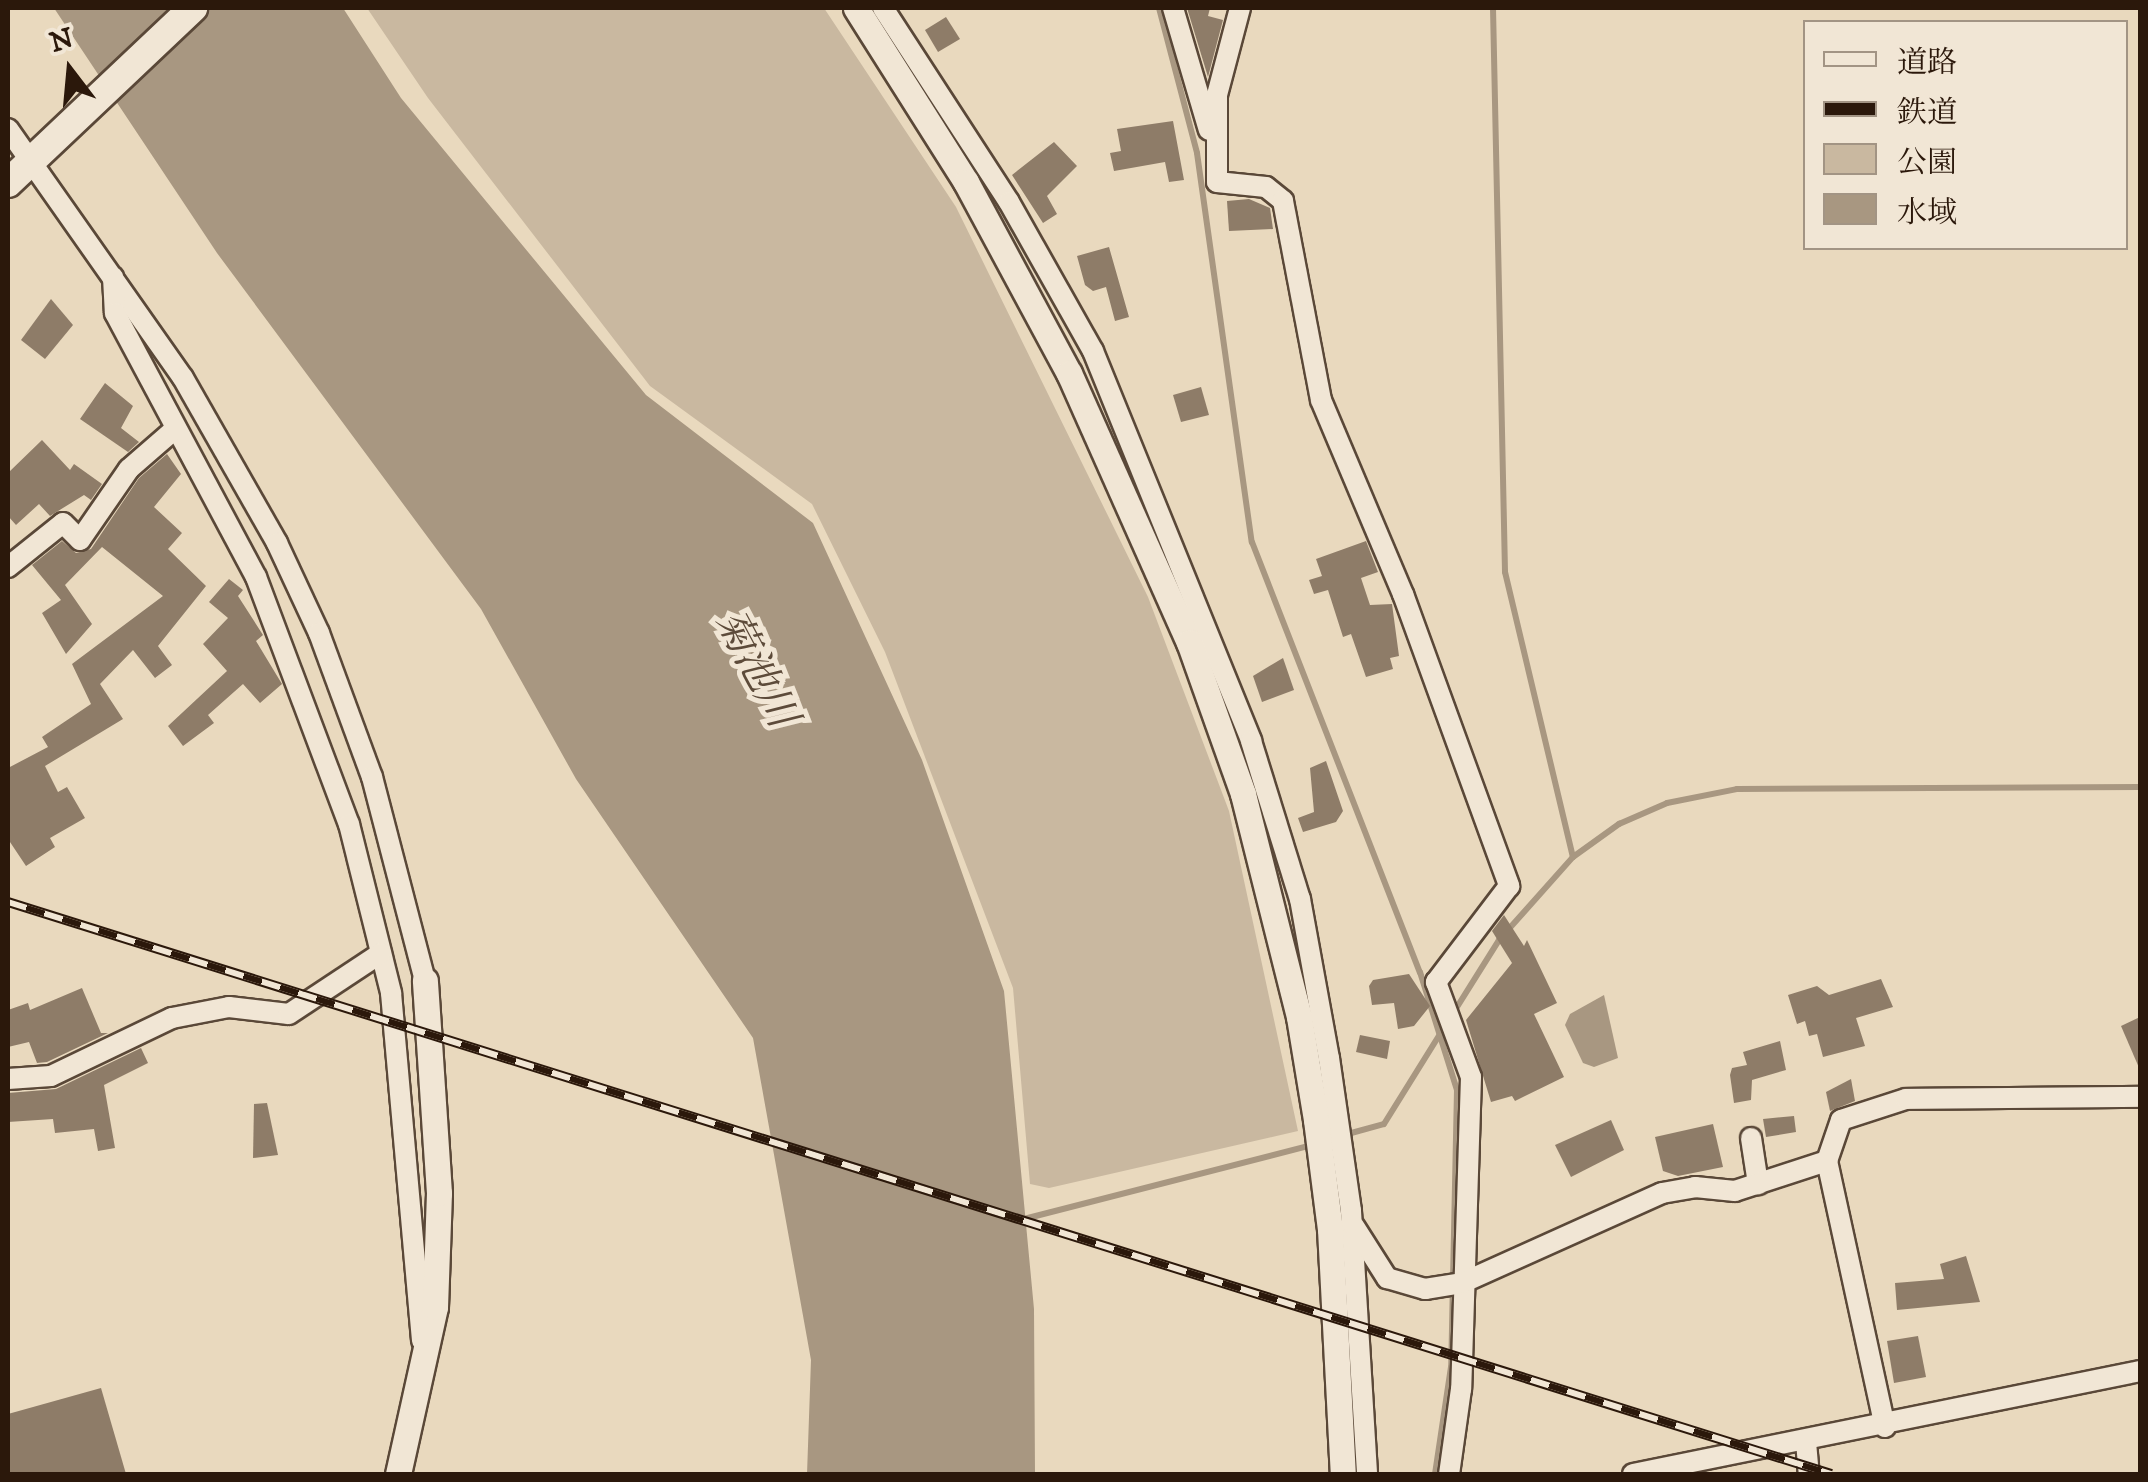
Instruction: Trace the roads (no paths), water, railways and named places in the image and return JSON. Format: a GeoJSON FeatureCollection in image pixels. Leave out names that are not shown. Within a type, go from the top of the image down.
{"type":"FeatureCollection","features":[{"type":"Feature","properties":{"kind":"main road"},"geometry":{"type":"LineString","coordinates":[[8,183],[193,8]]}},
{"type":"Feature","properties":{"kind":"street"},"geometry":{"type":"LineString","coordinates":[[856,8],[966,182],[1069,373],[1188,642],[1243,794],[1294,998],[1316,1120],[1330,1229],[1343,1474]]}},
{"type":"Feature","properties":{"kind":"street"},"geometry":{"type":"LineString","coordinates":[[882,8],[1008,202],[1093,351],[1206,620],[1300,899],[1352,1223],[1367,1474]]}},
{"type":"Feature","properties":{"kind":"street"},"geometry":{"type":"LineString","coordinates":[[1173,8],[1213,146],[1217,182],[1266,187],[1284,201],[1321,400],[1402,594],[1509,886],[1436,982],[1471,1078],[1461,1389],[1449,1474]]}},
{"type":"Feature","properties":{"kind":"street"},"geometry":{"type":"LineString","coordinates":[[1213,146],[1217,94],[1240,8]]}},
{"type":"Feature","properties":{"kind":"street"},"geometry":{"type":"LineString","coordinates":[[8,129],[39,154],[250,491],[319,633],[372,777],[424,980],[439,1193],[436,1307],[398,1474]]}},
{"type":"Feature","properties":{"kind":"street"},"geometry":{"type":"LineString","coordinates":[[114,277],[114,313],[256,577],[332,770],[381,953],[404,1094],[424,1365]]}},
{"type":"Feature","properties":{"kind":"street"},"geometry":{"type":"LineString","coordinates":[[8,568],[63,523],[80,540],[129,469],[174,430]]}},
{"type":"Feature","properties":{"kind":"street"},"geometry":{"type":"LineString","coordinates":[[8,1079],[50,1076],[123,1046],[172,1018],[229,1007],[289,1014],[381,953]]}},
{"type":"Feature","properties":{"kind":"street"},"geometry":{"type":"LineString","coordinates":[[1885,1427],[1827,1162],[1841,1120],[1906,1099],[2140,1097]]}},
{"type":"Feature","properties":{"kind":"street"},"geometry":{"type":"LineString","coordinates":[[1751,1138],[1758,1184]]}},
{"type":"Feature","properties":{"kind":"street"},"geometry":{"type":"LineString","coordinates":[[1352,1223],[1387,1278],[1425,1289],[1462,1282],[1662,1193],[1696,1186],[1735,1191],[1827,1162]]}},
{"type":"Feature","properties":{"kind":"street"},"geometry":{"type":"LineString","coordinates":[[1633,1474],[1885,1427],[2140,1371]]}},
{"type":"Feature","properties":{"kind":"street"},"geometry":{"type":"LineString","coordinates":[[1806,1442],[1809,1474]]}},
{"type":"Feature","properties":{"kind":"water","name":"菊池川"},"geometry":{"type":"Polygon","coordinates":[[[54,8],[343,8],[401,98],[646,395],[813,523],[922,760],[1004,991],[1034,1309],[1035,1474],[807,1474],[811,1360],[753,1038],[576,779],[481,609],[217,253],[54,8]]]}},
{"type":"Feature","properties":{"kind":"water"},"geometry":{"type":"Polygon","coordinates":[[[1604,995],[1618,1058],[1594,1067],[1583,1063],[1565,1025],[1570,1014],[1604,995]]]}},
{"type":"Feature","properties":{"kind":"waterway"},"geometry":{"type":"LineString","coordinates":[[1159,8],[1197,153],[1252,542],[1420,972],[1457,1090],[1451,1367],[1435,1474]]}},
{"type":"Feature","properties":{"kind":"waterway"},"geometry":{"type":"LineString","coordinates":[[1493,8],[1505,572],[1573,857]]}},
{"type":"Feature","properties":{"kind":"waterway"},"geometry":{"type":"LineString","coordinates":[[1452,1015],[1499,940],[1573,857],[1619,824],[1667,803],[1737,789],[2140,787]]}},
{"type":"Feature","properties":{"kind":"waterway"},"geometry":{"type":"LineString","coordinates":[[1344,1135],[1384,1124],[1440,1034]]}},
{"type":"Feature","properties":{"kind":"waterway"},"geometry":{"type":"LineString","coordinates":[[1020,1220],[1313,1145]]}},
{"type":"Feature","properties":{"kind":"railway"},"geometry":{"type":"LineString","coordinates":[[8,902],[1831,1474]]}}]}
